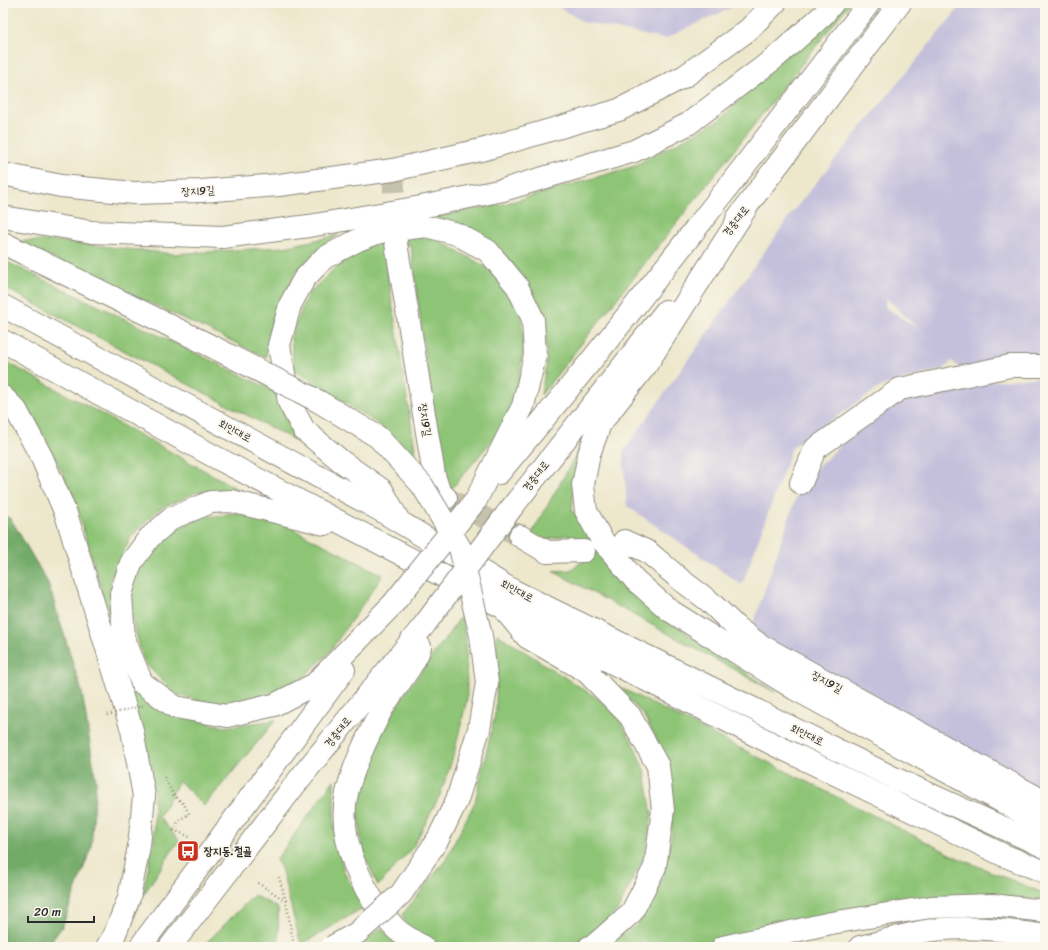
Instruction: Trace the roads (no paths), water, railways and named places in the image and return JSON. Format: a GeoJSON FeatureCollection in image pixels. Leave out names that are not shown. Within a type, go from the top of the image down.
{"type":"FeatureCollection","features":[{"type":"Feature","properties":{"kind":"main road","name":"장지9길"},"geometry":{"type":"LineString","coordinates":[[3,174],[61,186],[134,193],[201,191],[279,185],[393,170],[485,149],[619,110],[685,76],[748,30],[775,3]]}},
{"type":"Feature","properties":{"kind":"main road"},"geometry":{"type":"LineString","coordinates":[[3,217],[92,232],[223,237],[309,226],[503,190],[634,151],[688,124],[775,58],[823,16],[833,3]]}},
{"type":"Feature","properties":{"kind":"main road"},"geometry":{"type":"LineString","coordinates":[[140,947],[393,604],[476,500],[569,389],[714,207],[869,3]]}},
{"type":"Feature","properties":{"kind":"main road","name":"경충대로"},"geometry":{"type":"LineString","coordinates":[[170,947],[301,777],[426,624],[506,515],[746,208],[900,3]]}},
{"type":"Feature","properties":{"kind":"main road"},"geometry":{"type":"LineString","coordinates":[[746,208],[646,365],[600,424],[588,454],[582,485],[586,512],[602,540],[635,580],[670,610],[795,689],[1045,826]]}},
{"type":"Feature","properties":{"kind":"main road"},"geometry":{"type":"LineString","coordinates":[[399,521],[382,490],[341,461],[304,430],[289,402],[279,345],[290,305],[304,279],[324,258],[358,240],[380,232],[426,226],[457,234],[488,251],[517,286],[533,320],[535,356],[523,406],[476,500]]}},
{"type":"Feature","properties":{"kind":"main road"},"geometry":{"type":"LineString","coordinates":[[3,243],[318,401],[378,437],[422,485],[460,548],[481,636],[486,683],[479,729],[457,800],[438,839],[401,894],[357,934],[332,947]]}},
{"type":"Feature","properties":{"kind":"main road","name":"장지9길"},"geometry":{"type":"LineString","coordinates":[[396,243],[434,475],[440,491],[446,498]]}},
{"type":"Feature","properties":{"kind":"main road","name":"회안대로"},"geometry":{"type":"LineString","coordinates":[[3,306],[399,521],[512,590],[894,778],[1045,847]]}},
{"type":"Feature","properties":{"kind":"main road","name":"회안대로"},"geometry":{"type":"LineString","coordinates":[[3,341],[217,458],[503,607],[777,746],[1004,855],[1045,872]]}},
{"type":"Feature","properties":{"kind":"main road"},"geometry":{"type":"LineString","coordinates":[[801,483],[815,449],[900,389],[1010,366],[1045,366]]}},
{"type":"Feature","properties":{"kind":"main road"},"geometry":{"type":"LineString","coordinates":[[3,398],[16,410],[42,458],[66,514],[133,737],[144,796],[140,846],[129,898],[114,936],[107,947]]}},
{"type":"Feature","properties":{"kind":"main road"},"geometry":{"type":"LineString","coordinates":[[359,532],[231,501],[211,502],[172,518],[149,538],[131,563],[121,594],[124,639],[142,683],[175,707],[227,716],[274,705],[315,684],[393,604]]}},
{"type":"Feature","properties":{"kind":"main road"},"geometry":{"type":"LineString","coordinates":[[520,536],[547,552],[584,551]]}},
{"type":"Feature","properties":{"kind":"main road","name":"장지9길"},"geometry":{"type":"LineString","coordinates":[[624,541],[648,552],[709,601],[736,627],[760,645],[1045,802]]}},
{"type":"Feature","properties":{"kind":"main road"},"geometry":{"type":"LineString","coordinates":[[503,607],[527,637],[586,671],[630,716],[658,766],[663,810],[655,867],[632,912],[596,944],[589,947]]}},
{"type":"Feature","properties":{"kind":"main road"},"geometry":{"type":"LineString","coordinates":[[423,947],[396,930],[372,900],[353,862],[345,828],[346,795],[355,767],[382,709],[419,651],[426,624]]}},
{"type":"Feature","properties":{"kind":"main road"},"geometry":{"type":"LineString","coordinates":[[723,947],[831,923],[931,907],[992,905],[1045,911]]}},
{"type":"Feature","properties":{"kind":"main road"},"geometry":{"type":"LineString","coordinates":[[860,947],[915,939],[965,928],[1008,930],[1045,936]]}},
{"type":"Feature","properties":{"kind":"tunnel"},"geometry":{"type":"LineString","coordinates":[[393,170],[396,229]]}},
{"type":"Feature","properties":{"kind":"tunnel"},"geometry":{"type":"LineString","coordinates":[[446,498],[520,536]]}},
{"type":"Feature","properties":{"kind":"place","name":"장지동.절골"},"geometry":{"type":"Point","coordinates":[188,851]}}]}
